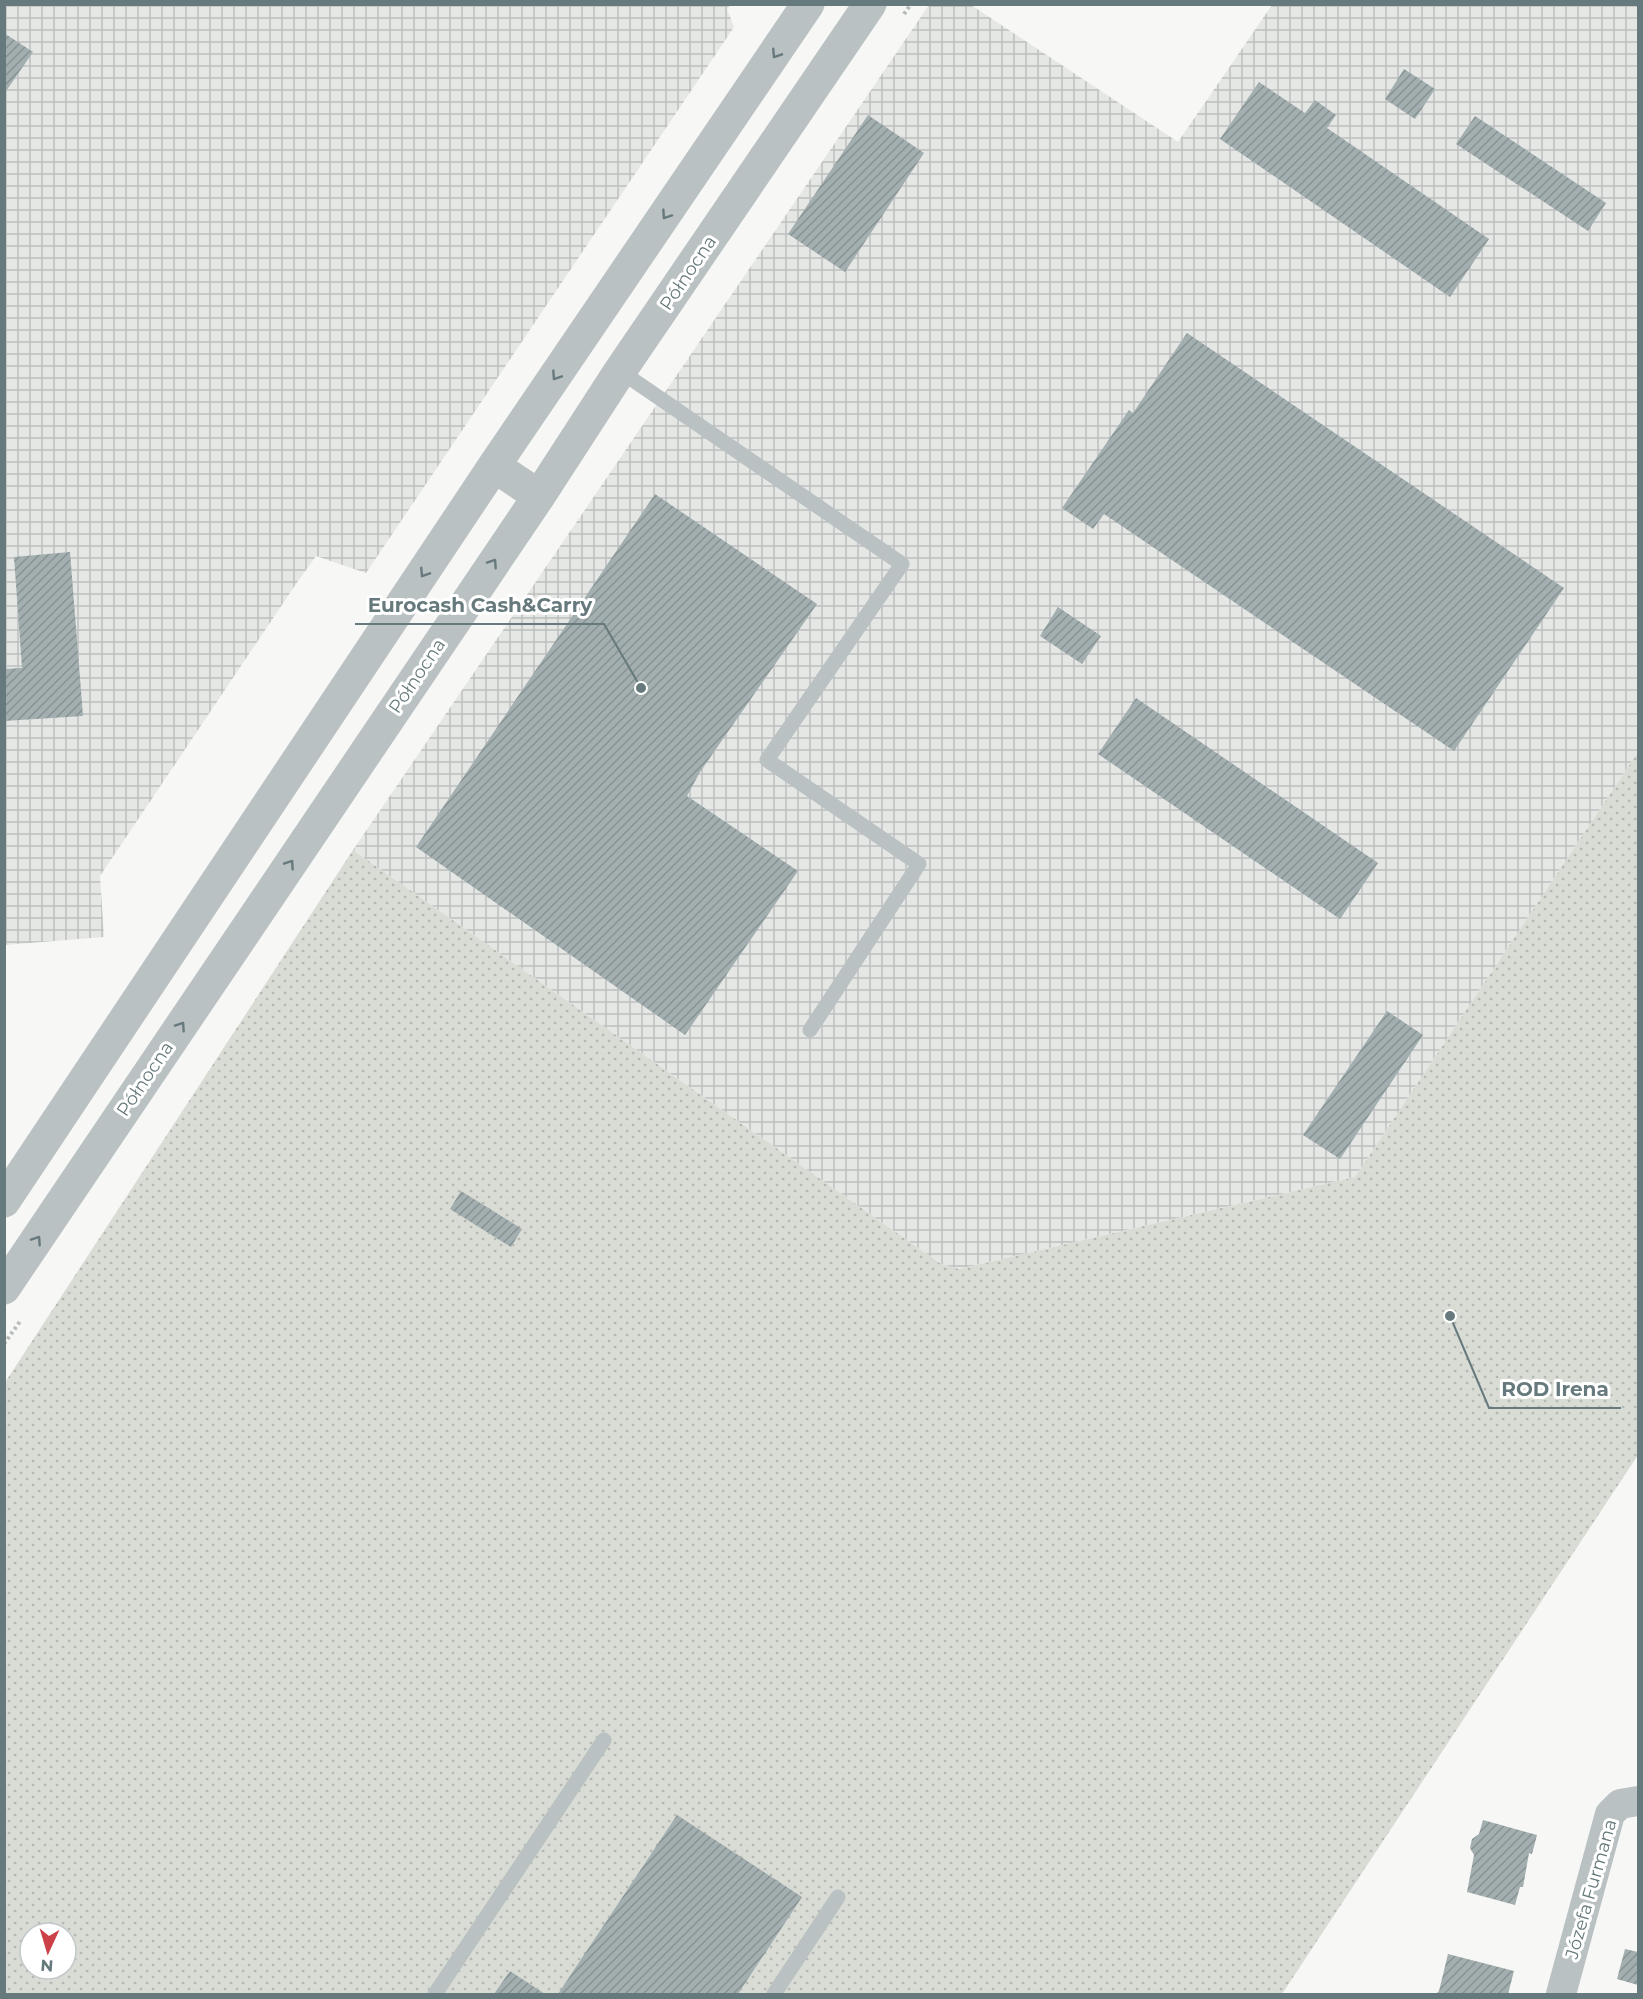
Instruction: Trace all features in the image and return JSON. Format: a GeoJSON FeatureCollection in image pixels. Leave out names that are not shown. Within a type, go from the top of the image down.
{"type":"FeatureCollection","features":[{"type":"Feature","properties":{"kind":"street"},"geometry":{"type":"LineString","coordinates":[[4,1201],[495,466],[808,4]]}},
{"type":"Feature","properties":{"kind":"street","name":"Północna"},"geometry":{"type":"LineString","coordinates":[[4,1288],[539,496],[620,371],[870,4]]}},
{"type":"Feature","properties":{"kind":"street"},"geometry":{"type":"LineString","coordinates":[[495,466],[539,496]]}},
{"type":"Feature","properties":{"kind":"street","name":"Józefa Furmana"},"geometry":{"type":"LineString","coordinates":[[1561,1995],[1610,1814],[1620,1804],[1638,1801]]}},
{"type":"Feature","properties":{"kind":"lane"},"geometry":{"type":"LineString","coordinates":[[620,371],[902,564],[767,760],[920,864],[810,1030]]}},
{"type":"Feature","properties":{"kind":"lane"},"geometry":{"type":"LineString","coordinates":[[435,1995],[604,1740]]}},
{"type":"Feature","properties":{"kind":"lane"},"geometry":{"type":"LineString","coordinates":[[774,1995],[838,1897]]}},
{"type":"Feature","properties":{"kind":"shaded area"},"geometry":{"type":"Polygon","coordinates":[[[5,5],[730,5],[727,9],[734,27],[366,573],[316,556],[296,584],[100,876],[104,937],[5,945],[5,5]]]}},
{"type":"Feature","properties":{"kind":"shaded area"},"geometry":{"type":"Polygon","coordinates":[[[929,5],[971,5],[1178,142],[1272,5],[1638,5],[1638,752],[1355,1177],[959,1269],[941,1264],[353,850],[929,5]]]}},
{"type":"Feature","properties":{"kind":"shaded area"},"geometry":{"type":"Polygon","coordinates":[[[1638,752],[1638,1455],[1282,1994],[5,1994],[4,1384],[353,850],[941,1264],[959,1269],[1355,1177],[1638,752]]]}},
{"type":"Feature","properties":{"kind":"building"},"geometry":{"type":"Polygon","coordinates":[[[4,33],[33,52],[4,94],[4,33]]]}},
{"type":"Feature","properties":{"kind":"building"},"geometry":{"type":"Polygon","coordinates":[[[1404,69],[1435,89],[1415,119],[1385,99],[1404,69]]]}},
{"type":"Feature","properties":{"kind":"building"},"geometry":{"type":"Polygon","coordinates":[[[1259,82],[1305,113],[1315,100],[1336,115],[1327,128],[1489,239],[1450,297],[1220,139],[1259,82]]]}},
{"type":"Feature","properties":{"kind":"building"},"geometry":{"type":"Polygon","coordinates":[[[868,115],[924,153],[845,272],[788,234],[868,115]]]}},
{"type":"Feature","properties":{"kind":"building"},"geometry":{"type":"Polygon","coordinates":[[[1475,116],[1606,203],[1588,231],[1456,144],[1475,116]]]}},
{"type":"Feature","properties":{"kind":"building"},"geometry":{"type":"Polygon","coordinates":[[[1187,333],[1564,588],[1454,751],[1104,514],[1093,529],[1062,508],[1129,410],[1133,413],[1187,333]]]}},
{"type":"Feature","properties":{"kind":"building"},"geometry":{"type":"Polygon","coordinates":[[[655,494],[817,604],[700,772],[687,796],[798,871],[685,1035],[416,847],[655,494]]]}},
{"type":"Feature","properties":{"kind":"building"},"geometry":{"type":"Polygon","coordinates":[[[70,552],[83,716],[4,721],[4,669],[22,668],[14,557],[70,552]]]}},
{"type":"Feature","properties":{"kind":"building"},"geometry":{"type":"Polygon","coordinates":[[[1058,607],[1101,636],[1082,664],[1040,636],[1058,607]]]}},
{"type":"Feature","properties":{"kind":"building"},"geometry":{"type":"Polygon","coordinates":[[[1136,698],[1378,863],[1340,919],[1098,754],[1136,698]]]}},
{"type":"Feature","properties":{"kind":"building"},"geometry":{"type":"Polygon","coordinates":[[[1387,1011],[1423,1035],[1340,1159],[1303,1135],[1387,1011]]]}},
{"type":"Feature","properties":{"kind":"building"},"geometry":{"type":"Polygon","coordinates":[[[461,1191],[522,1229],[511,1247],[450,1209],[461,1191]]]}},
{"type":"Feature","properties":{"kind":"building"},"geometry":{"type":"Polygon","coordinates":[[[677,1815],[802,1897],[738,1994],[558,1994],[677,1815]]]}},
{"type":"Feature","properties":{"kind":"building"},"geometry":{"type":"Polygon","coordinates":[[[1483,1820],[1537,1835],[1532,1854],[1529,1853],[1523,1887],[1520,1887],[1515,1905],[1467,1892],[1474,1855],[1470,1848],[1472,1839],[1479,1834],[1483,1820]]]}},
{"type":"Feature","properties":{"kind":"building"},"geometry":{"type":"Polygon","coordinates":[[[1625,1949],[1638,1952],[1638,1985],[1617,1979],[1625,1949]]]}},
{"type":"Feature","properties":{"kind":"building"},"geometry":{"type":"Polygon","coordinates":[[[1448,1954],[1514,1971],[1508,1994],[1436,1994],[1439,1991],[1448,1954]]]}},
{"type":"Feature","properties":{"kind":"building"},"geometry":{"type":"Polygon","coordinates":[[[510,1971],[545,1994],[494,1994],[510,1971]]]}},
{"type":"Feature","properties":{"kind":"place","name":"Eurocash Cash&Carry"},"geometry":{"type":"Point","coordinates":[641,688]}},
{"type":"Feature","properties":{"kind":"place","name":"ROD Irena"},"geometry":{"type":"Point","coordinates":[1450,1316]}}]}
